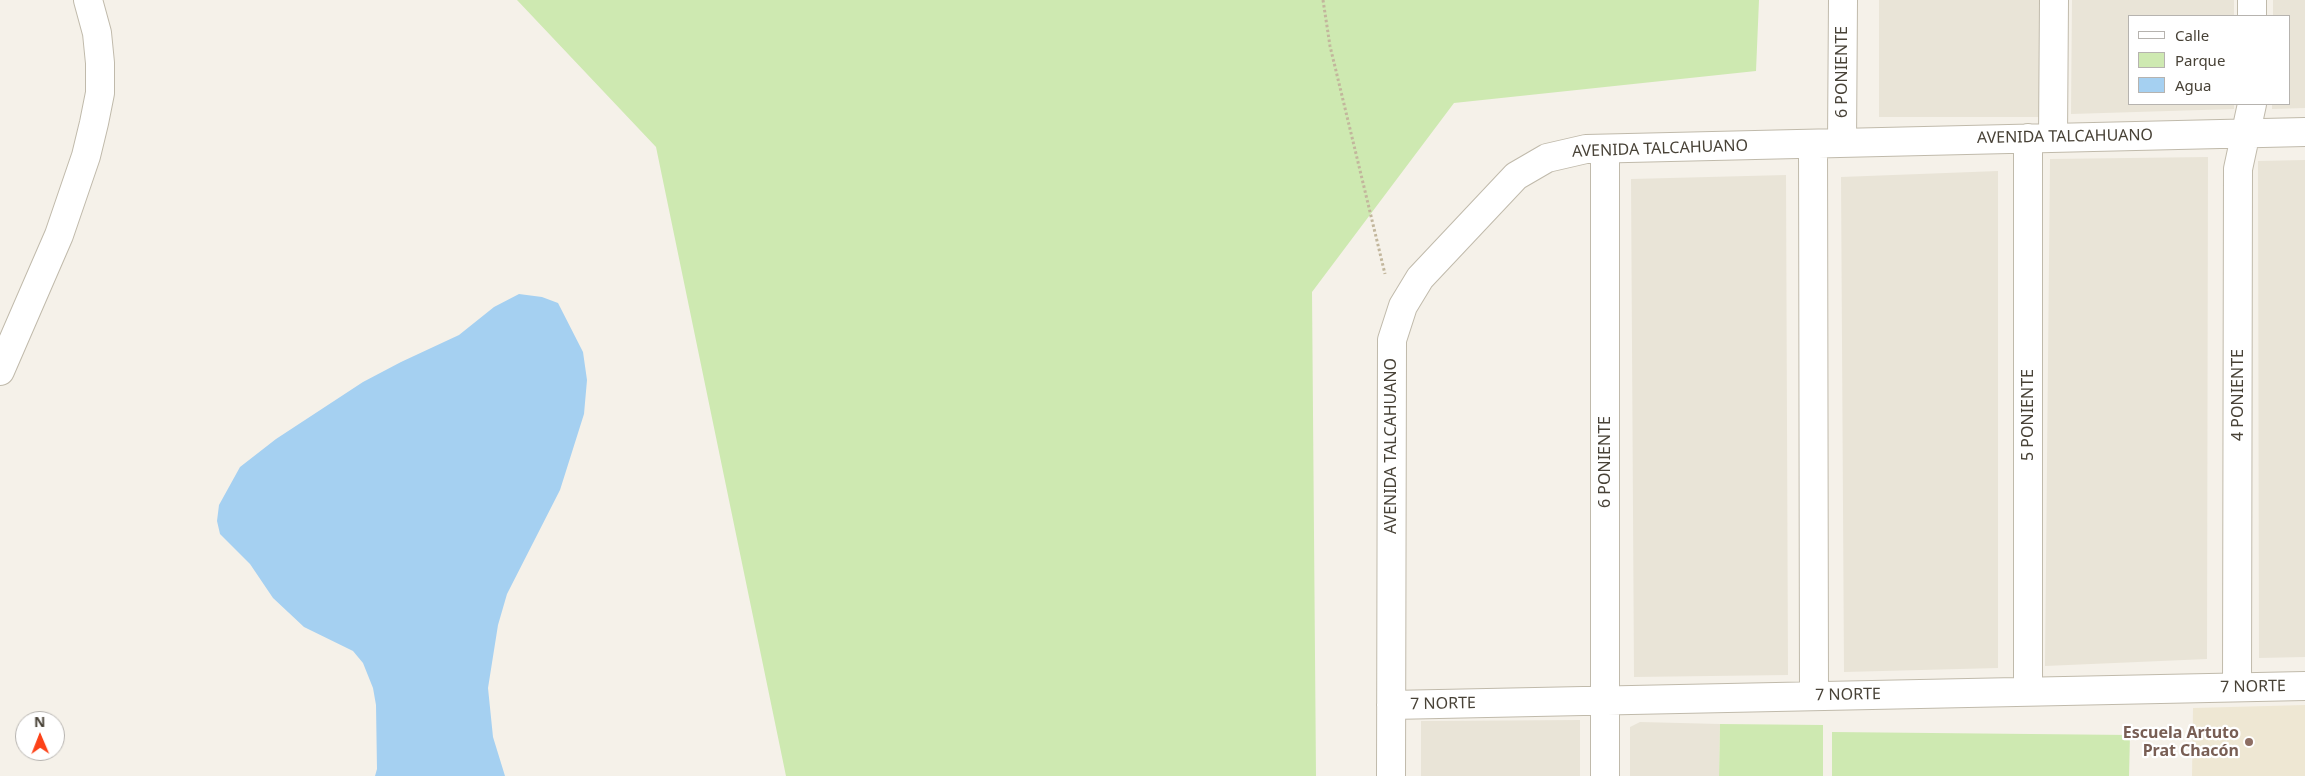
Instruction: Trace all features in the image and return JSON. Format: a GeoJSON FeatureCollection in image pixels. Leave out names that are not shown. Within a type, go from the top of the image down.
{"type":"FeatureCollection","features":[{"type":"Feature","properties":{"kind":"street"},"geometry":{"type":"LineString","coordinates":[[0,371],[59,235],[86,156],[94,123],[100,93],[100,63],[97,33],[88,0]]}},
{"type":"Feature","properties":{"kind":"street","name":"6 PONIENTE"},"geometry":{"type":"LineString","coordinates":[[1842,143],[1843,0]]}},
{"type":"Feature","properties":{"kind":"street","name":"5 PONIENTE"},"geometry":{"type":"LineString","coordinates":[[2028,691],[2041,138],[2054,0]]}},
{"type":"Feature","properties":{"kind":"street"},"geometry":{"type":"LineString","coordinates":[[2252,0],[2252,15]]}},
{"type":"Feature","properties":{"kind":"street","name":"4 PONIENTE"},"geometry":{"type":"LineString","coordinates":[[2237,687],[2238,169],[2252,105]]}},
{"type":"Feature","properties":{"kind":"street","name":"AVENIDA TALCAHUANO"},"geometry":{"type":"LineString","coordinates":[[1391,776],[1391,359],[1396,321],[1411,290],[1426,272],[1516,176],[1530,166],[1566,152],[1605,149],[2305,132]]}},
{"type":"Feature","properties":{"kind":"street"},"geometry":{"type":"LineString","coordinates":[[1813,144],[1814,696]]}},
{"type":"Feature","properties":{"kind":"street","name":"6 PONIENTE"},"geometry":{"type":"LineString","coordinates":[[1605,149],[1605,776]]}},
{"type":"Feature","properties":{"kind":"street","name":"7 NORTE"},"geometry":{"type":"LineString","coordinates":[[1391,705],[2305,686]]}},
{"type":"Feature","properties":{"kind":"path"},"geometry":{"type":"LineString","coordinates":[[1324,0],[1330,46],[1396,321]]}},
{"type":"Feature","properties":{"kind":"shaded area"},"geometry":{"type":"Polygon","coordinates":[[[1879,0],[2039,0],[2039,117],[1879,117],[1879,0]]]}},
{"type":"Feature","properties":{"kind":"shaded area"},"geometry":{"type":"Polygon","coordinates":[[[2072,0],[2234,0],[2234,15],[2128,15],[2128,105],[2234,105],[2234,109],[2071,114],[2072,0]]]}},
{"type":"Feature","properties":{"kind":"shaded area"},"geometry":{"type":"Polygon","coordinates":[[[2273,0],[2305,0],[2305,108],[2272,109],[2272,105],[2290,105],[2290,15],[2273,15],[2273,0]]]}},
{"type":"Feature","properties":{"kind":"shaded area"},"geometry":{"type":"Polygon","coordinates":[[[2208,157],[2207,659],[2045,666],[2050,159],[2208,157]]]}},
{"type":"Feature","properties":{"kind":"shaded area"},"geometry":{"type":"Polygon","coordinates":[[[2305,160],[2305,657],[2259,658],[2258,161],[2305,160]]]}},
{"type":"Feature","properties":{"kind":"shaded area"},"geometry":{"type":"Polygon","coordinates":[[[1998,171],[1998,668],[1844,672],[1841,177],[1998,171]]]}},
{"type":"Feature","properties":{"kind":"shaded area"},"geometry":{"type":"Polygon","coordinates":[[[1786,175],[1788,675],[1634,677],[1631,179],[1786,175]]]}},
{"type":"Feature","properties":{"kind":"shaded area","name":"Escuela Artuto Prat Chacón"},"geometry":{"type":"Polygon","coordinates":[[[2305,705],[2305,776],[2192,776],[2193,708],[2305,705]]]}},
{"type":"Feature","properties":{"kind":"shaded area"},"geometry":{"type":"Polygon","coordinates":[[[1580,720],[1580,776],[1421,776],[1421,721],[1580,720]]]}},
{"type":"Feature","properties":{"kind":"shaded area"},"geometry":{"type":"Polygon","coordinates":[[[1640,722],[1720,724],[1719,776],[1630,776],[1630,727],[1640,722]]]}},
{"type":"Feature","properties":{"kind":"green space"},"geometry":{"type":"Polygon","coordinates":[[[517,0],[1759,0],[1756,71],[1454,103],[1312,292],[1316,776],[786,776],[656,147],[517,0]]]}},
{"type":"Feature","properties":{"kind":"green space"},"geometry":{"type":"Polygon","coordinates":[[[1720,724],[1823,725],[1823,776],[1719,776],[1720,724]]]}},
{"type":"Feature","properties":{"kind":"green space"},"geometry":{"type":"Polygon","coordinates":[[[1832,732],[2130,735],[2129,776],[1832,776],[1832,732]]]}},
{"type":"Feature","properties":{"kind":"water"},"geometry":{"type":"Polygon","coordinates":[[[519,294],[542,297],[558,303],[583,352],[587,380],[584,414],[560,490],[507,594],[498,625],[488,688],[493,737],[505,776],[375,776],[377,769],[376,705],[373,688],[363,663],[353,651],[304,627],[273,598],[250,564],[220,534],[217,521],[219,505],[240,467],[276,439],[363,382],[459,335],[494,307],[519,294]]]}},
{"type":"Feature","properties":{"kind":"place","name":"Escuela Artuto Prat Chacón"},"geometry":{"type":"Point","coordinates":[2249,742]}}]}
